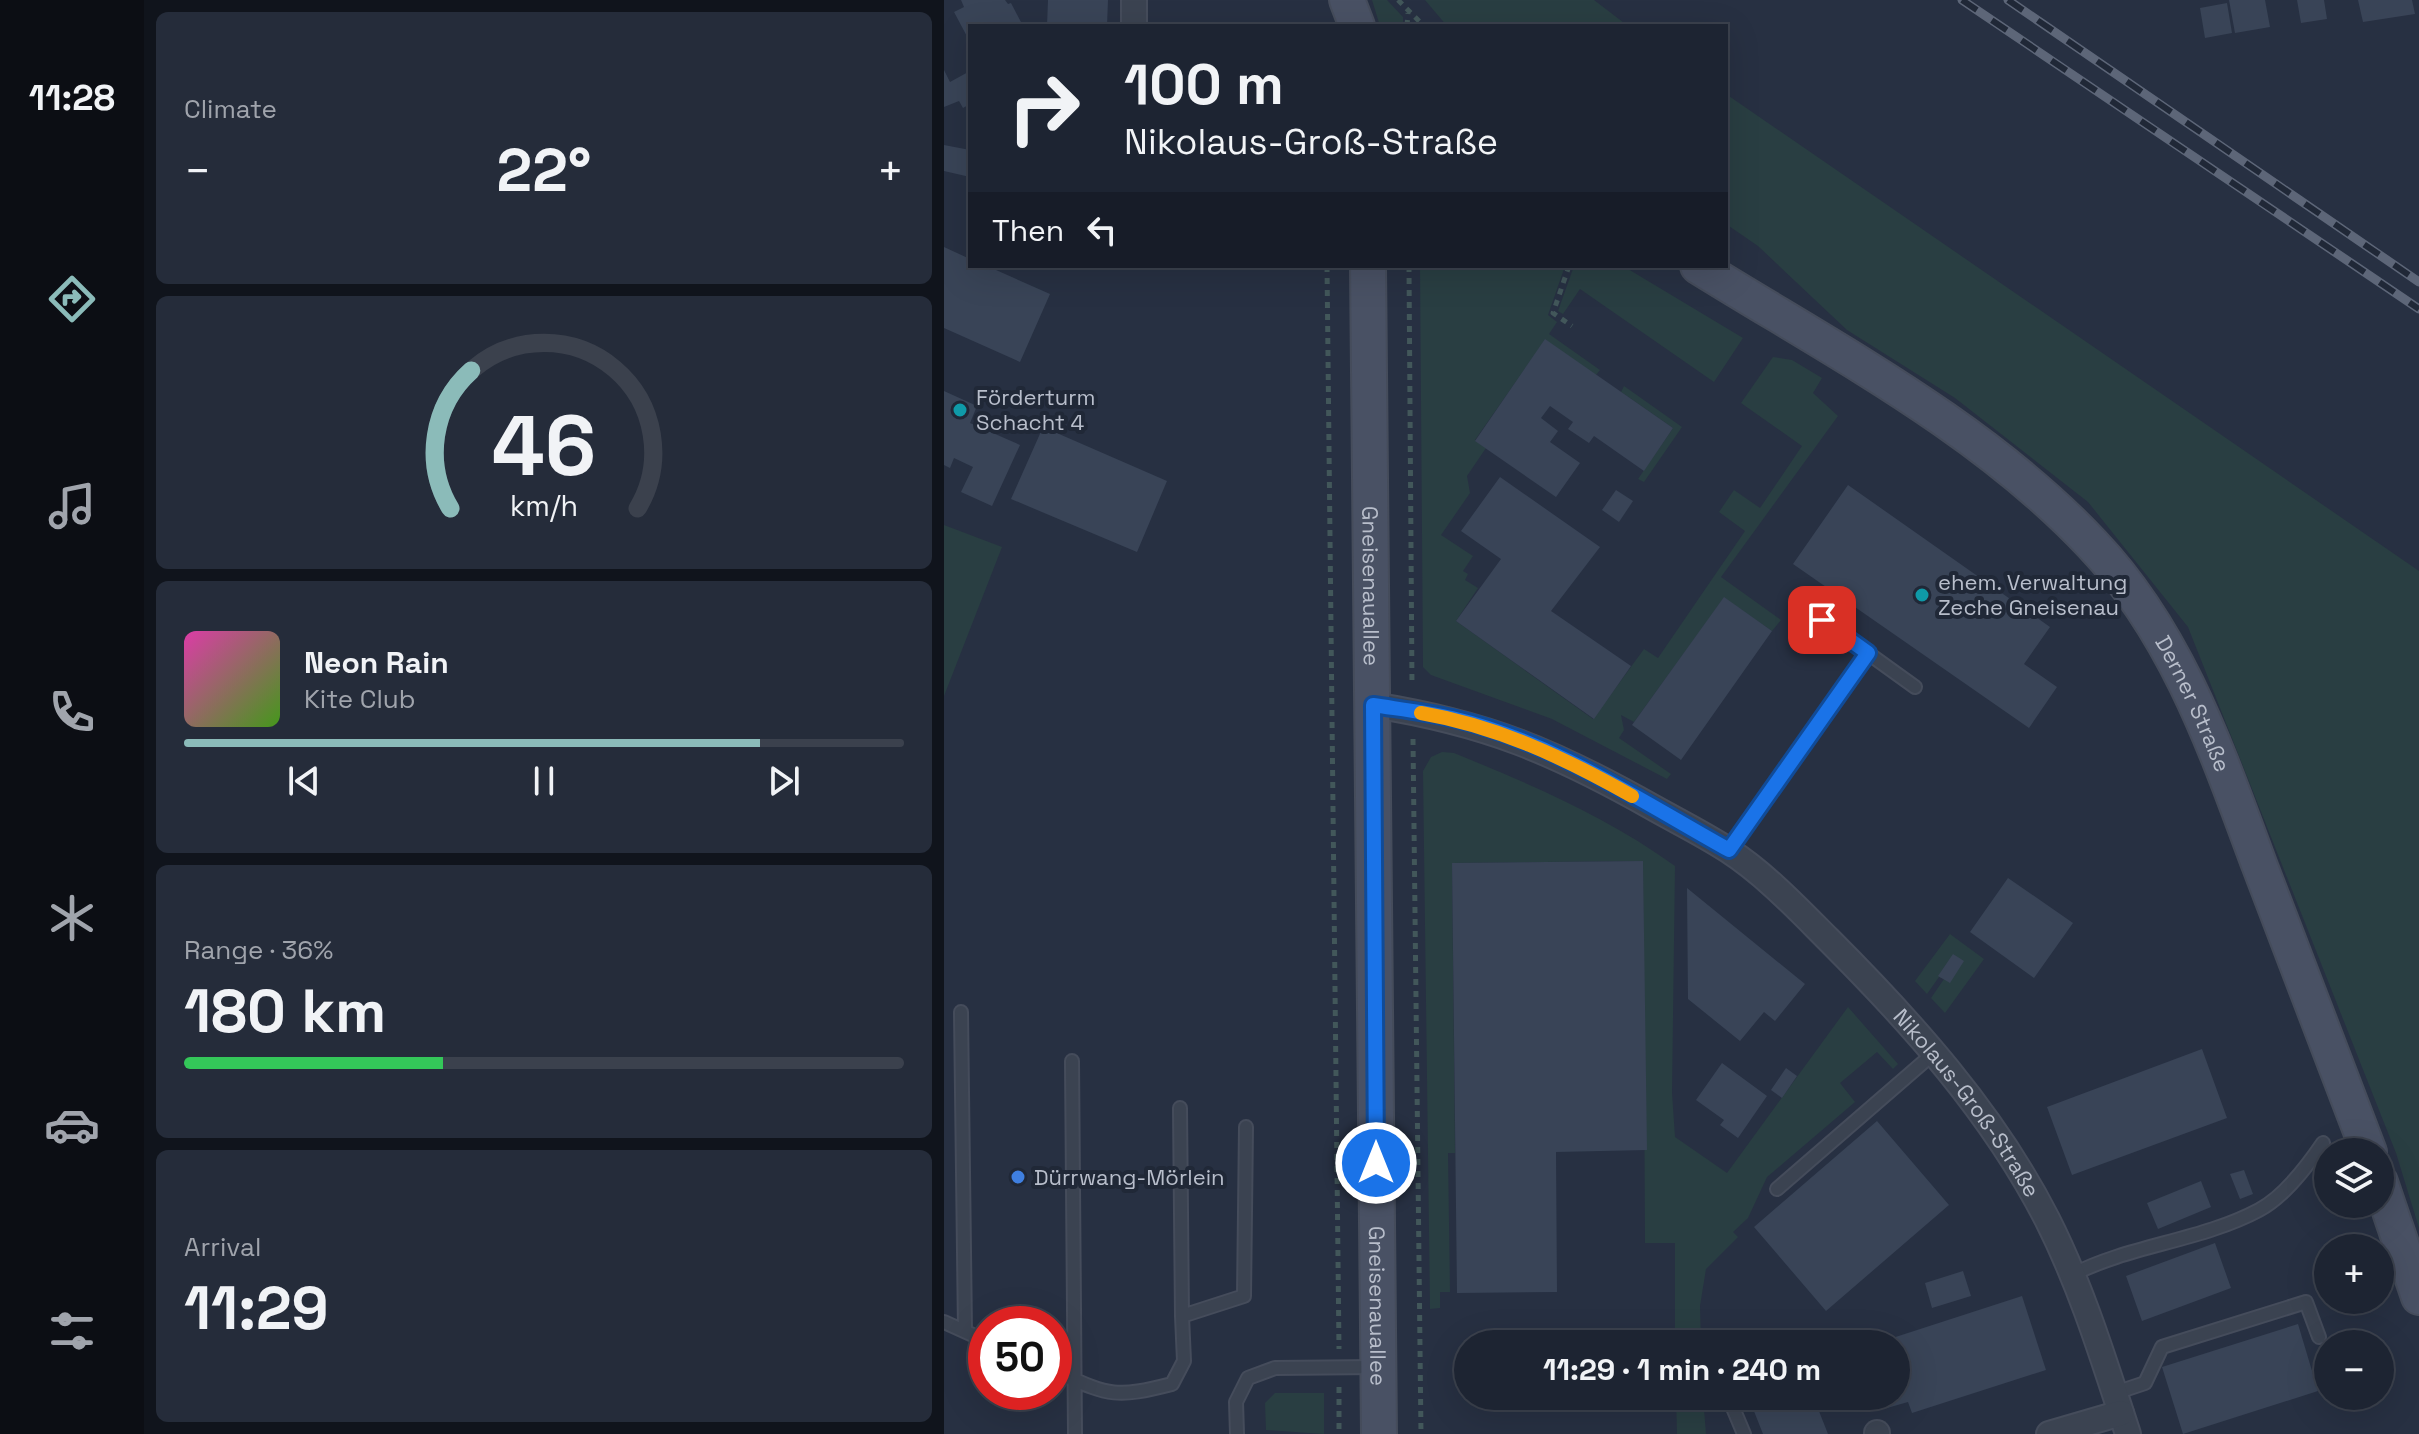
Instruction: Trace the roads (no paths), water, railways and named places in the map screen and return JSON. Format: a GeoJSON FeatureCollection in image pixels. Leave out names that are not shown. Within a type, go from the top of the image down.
{"type":"FeatureCollection","features":[{"type":"Feature","properties":{"kind":"main road"},"geometry":{"type":"LineString","coordinates":[[1347,0],[1356,24]]}},
{"type":"Feature","properties":{"kind":"main road","name":"Gneisenauallee"},"geometry":{"type":"LineString","coordinates":[[1368,268],[1379,1434]]}},
{"type":"Feature","properties":{"kind":"main road","name":"Derner Straße"},"geometry":{"type":"LineString","coordinates":[[1701,268],[1985,448],[2040,492],[2094,546],[2140,605],[2179,667],[2211,738],[2364,1138]]}},
{"type":"Feature","properties":{"kind":"main road"},"geometry":{"type":"LineString","coordinates":[[2392,1218],[2419,1297]]}},
{"type":"Feature","properties":{"kind":"street"},"geometry":{"type":"LineString","coordinates":[[1134,0],[1134,24]]}},
{"type":"Feature","properties":{"kind":"street","name":"Nikolaus-Groß-Straße"},"geometry":{"type":"LineString","coordinates":[[1373,705],[1454,719],[1523,741],[1579,766],[1729,850],[1824,935],[1934,1053],[1994,1134],[2046,1218],[2072,1275],[2121,1413]]}},
{"type":"Feature","properties":{"kind":"street"},"geometry":{"type":"LineString","coordinates":[[2049,1434],[2121,1413]]}},
{"type":"Feature","properties":{"kind":"lane"},"geometry":{"type":"LineString","coordinates":[[1822,620],[1915,687]]}},
{"type":"Feature","properties":{"kind":"lane"},"geometry":{"type":"LineString","coordinates":[[1729,850],[1868,653]]}},
{"type":"Feature","properties":{"kind":"lane"},"geometry":{"type":"LineString","coordinates":[[961,1012],[965,1331]]}},
{"type":"Feature","properties":{"kind":"lane"},"geometry":{"type":"LineString","coordinates":[[1777,1189],[1934,1053]]}},
{"type":"Feature","properties":{"kind":"lane"},"geometry":{"type":"LineString","coordinates":[[1072,1061],[1075,1434]]}},
{"type":"Feature","properties":{"kind":"lane"},"geometry":{"type":"LineString","coordinates":[[1074,1380],[1094,1389],[1126,1396],[1172,1384],[1184,1361],[1180,1108]]}},
{"type":"Feature","properties":{"kind":"lane"},"geometry":{"type":"LineString","coordinates":[[1182,1316],[1244,1296],[1246,1127]]}},
{"type":"Feature","properties":{"kind":"lane"},"geometry":{"type":"LineString","coordinates":[[2072,1275],[2101,1260],[2126,1257],[2261,1209],[2314,1156]]}},
{"type":"Feature","properties":{"kind":"lane"},"geometry":{"type":"LineString","coordinates":[[2121,1413],[2145,1383],[2162,1347],[2306,1302],[2316,1330]]}},
{"type":"Feature","properties":{"kind":"lane"},"geometry":{"type":"LineString","coordinates":[[944,1322],[968,1332]]}},
{"type":"Feature","properties":{"kind":"lane"},"geometry":{"type":"LineString","coordinates":[[1237,1434],[1236,1402],[1248,1378],[1275,1368],[1378,1367]]}},
{"type":"Feature","properties":{"kind":"lane"},"geometry":{"type":"LineString","coordinates":[[1734,1410],[1744,1434]]}},
{"type":"Feature","properties":{"kind":"railway"},"geometry":{"type":"LineString","coordinates":[[1962,0],[2419,309]]}},
{"type":"Feature","properties":{"kind":"railway"},"geometry":{"type":"LineString","coordinates":[[2008,0],[2419,282]]}},
{"type":"Feature","properties":{"kind":"place","name":"Förderturm Schacht 4"},"geometry":{"type":"Point","coordinates":[960,410]}},
{"type":"Feature","properties":{"kind":"place","name":"ehem. Verwaltung Zeche Gneisenau"},"geometry":{"type":"Point","coordinates":[1922,595]}},
{"type":"Feature","properties":{"kind":"place","name":"Dürrwang-Mörlein"},"geometry":{"type":"Point","coordinates":[1018,1177]}}]}
